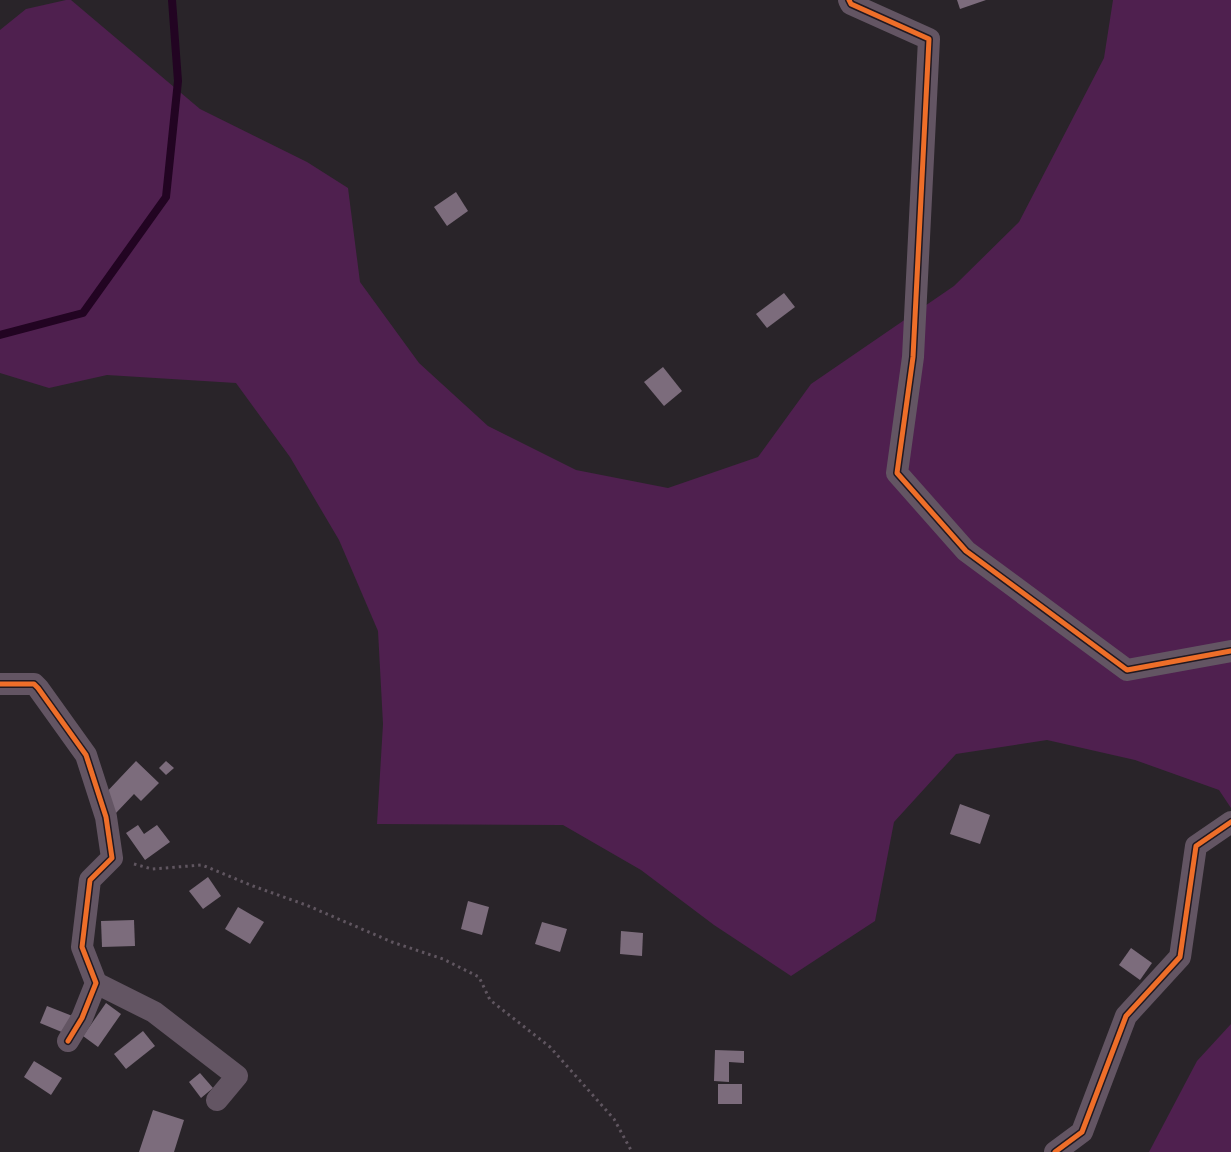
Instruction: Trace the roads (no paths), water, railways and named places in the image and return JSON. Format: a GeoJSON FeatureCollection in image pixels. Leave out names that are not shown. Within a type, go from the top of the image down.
{"type":"FeatureCollection","features":[{"type":"Feature","properties":{"kind":"street"},"geometry":{"type":"LineString","coordinates":[[849,0],[850,4],[929,39],[913,357],[897,473],[966,551],[1127,670],[1231,651]]}},
{"type":"Feature","properties":{"kind":"street"},"geometry":{"type":"LineString","coordinates":[[0,684],[34,684],[36,686],[86,755],[106,817],[112,858],[90,880],[82,946],[96,983],[82,1018],[68,1041]]}},
{"type":"Feature","properties":{"kind":"street"},"geometry":{"type":"LineString","coordinates":[[1055,1152],[1082,1132],[1126,1016],[1180,957],[1196,846],[1231,822]]}},
{"type":"Feature","properties":{"kind":"street"},"geometry":{"type":"LineString","coordinates":[[96,983],[154,1012],[237,1076],[218,1100]]}},
{"type":"Feature","properties":{"kind":"waterway"},"geometry":{"type":"LineString","coordinates":[[0,335],[83,313],[166,197],[178,81],[172,0]]}}]}
